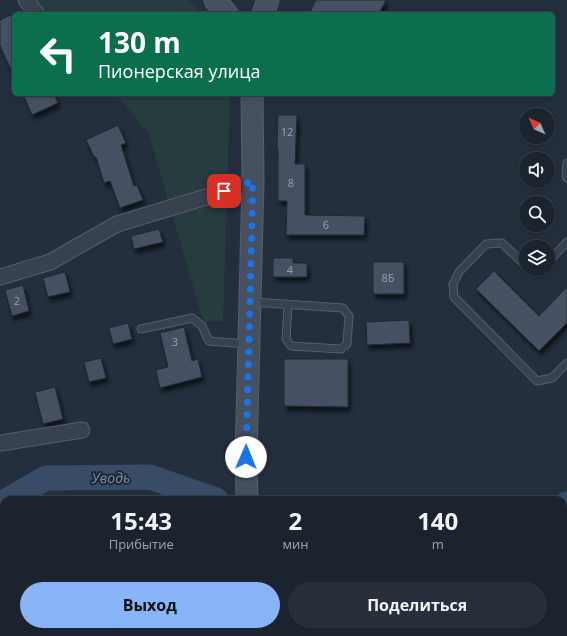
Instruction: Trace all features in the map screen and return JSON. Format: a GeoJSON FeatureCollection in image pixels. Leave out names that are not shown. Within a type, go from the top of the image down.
{"type":"FeatureCollection","features":[{"type":"Feature","properties":{"kind":"main road"},"geometry":{"type":"LineString","coordinates":[[215,0],[225,12]]}},
{"type":"Feature","properties":{"kind":"main road"},"geometry":{"type":"LineString","coordinates":[[264,12],[268,0]]}},
{"type":"Feature","properties":{"kind":"main road"},"geometry":{"type":"LineString","coordinates":[[247,496],[246,457],[253,181],[252,96]]}},
{"type":"Feature","properties":{"kind":"street"},"geometry":{"type":"LineString","coordinates":[[26,0],[35,12]]}},
{"type":"Feature","properties":{"kind":"street"},"geometry":{"type":"LineString","coordinates":[[0,277],[50,262],[117,224],[239,187],[253,181]]}},
{"type":"Feature","properties":{"kind":"street"},"geometry":{"type":"LineString","coordinates":[[0,443],[82,430]]}},
{"type":"Feature","properties":{"kind":"lane"},"geometry":{"type":"LineString","coordinates":[[567,163],[567,178]]}},
{"type":"Feature","properties":{"kind":"lane"},"geometry":{"type":"LineString","coordinates":[[555,255],[567,242]]}},
{"type":"Feature","properties":{"kind":"lane"},"geometry":{"type":"LineString","coordinates":[[519,259],[502,243],[486,244],[459,272],[453,284],[454,297],[537,381],[552,378],[567,363]]}},
{"type":"Feature","properties":{"kind":"lane"},"geometry":{"type":"LineString","coordinates":[[250,302],[288,304],[343,308],[349,316],[347,344],[341,349],[291,346],[286,339],[288,304]]}},
{"type":"Feature","properties":{"kind":"lane"},"geometry":{"type":"LineString","coordinates":[[141,329],[192,318],[202,326],[209,341],[249,344]]}},
{"type":"Feature","properties":{"kind":"green space"},"geometry":{"type":"Polygon","coordinates":[[[37,0],[189,0],[201,12],[47,12],[37,0]]]}},
{"type":"Feature","properties":{"kind":"green space"},"geometry":{"type":"Polygon","coordinates":[[[118,96],[230,96],[223,321],[203,321],[149,134],[118,96]]]}},
{"type":"Feature","properties":{"kind":"building"},"geometry":{"type":"Polygon","coordinates":[[[316,0],[386,0],[380,12],[310,12],[316,0]]]}},
{"type":"Feature","properties":{"kind":"building"},"geometry":{"type":"Polygon","coordinates":[[[11,15],[12,17],[12,72],[0,46],[0,20],[11,15]]]}},
{"type":"Feature","properties":{"kind":"building"},"geometry":{"type":"Polygon","coordinates":[[[24,96],[55,96],[58,103],[32,115],[24,96]]]}},
{"type":"Feature","properties":{"kind":"building"},"geometry":{"type":"Polygon","coordinates":[[[278,115],[297,115],[295,164],[305,164],[305,215],[365,216],[364,235],[286,235],[287,201],[278,201],[278,115]]]}},
{"type":"Feature","properties":{"kind":"building"},"geometry":{"type":"Polygon","coordinates":[[[118,125],[126,143],[121,145],[134,186],[137,185],[143,200],[120,208],[110,181],[104,183],[96,157],[94,157],[86,140],[118,125]]]}},
{"type":"Feature","properties":{"kind":"building"},"geometry":{"type":"Polygon","coordinates":[[[159,229],[163,242],[134,249],[131,236],[159,229]]]}},
{"type":"Feature","properties":{"kind":"building"},"geometry":{"type":"Polygon","coordinates":[[[273,258],[293,258],[293,263],[307,263],[307,277],[273,277],[273,258]]]}},
{"type":"Feature","properties":{"kind":"building"},"geometry":{"type":"Polygon","coordinates":[[[373,262],[404,262],[404,294],[373,294],[373,262]]]}},
{"type":"Feature","properties":{"kind":"building"},"geometry":{"type":"Polygon","coordinates":[[[494,271],[539,316],[567,287],[567,323],[539,351],[476,289],[494,271]]]}},
{"type":"Feature","properties":{"kind":"building"},"geometry":{"type":"Polygon","coordinates":[[[65,272],[70,292],[48,297],[43,278],[65,272]]]}},
{"type":"Feature","properties":{"kind":"building"},"geometry":{"type":"Polygon","coordinates":[[[23,285],[29,311],[12,316],[5,290],[23,285]]]}},
{"type":"Feature","properties":{"kind":"building"},"geometry":{"type":"Polygon","coordinates":[[[409,320],[410,343],[367,345],[366,322],[409,320]]]}},
{"type":"Feature","properties":{"kind":"building"},"geometry":{"type":"Polygon","coordinates":[[[128,323],[132,339],[113,344],[109,328],[128,323]]]}},
{"type":"Feature","properties":{"kind":"building"},"geometry":{"type":"Polygon","coordinates":[[[184,327],[192,361],[198,359],[202,377],[160,388],[156,370],[168,367],[160,333],[184,327]]]}},
{"type":"Feature","properties":{"kind":"building"},"geometry":{"type":"Polygon","coordinates":[[[101,358],[106,378],[89,382],[84,362],[101,358]]]}},
{"type":"Feature","properties":{"kind":"building"},"geometry":{"type":"Polygon","coordinates":[[[284,359],[348,359],[348,407],[284,406],[284,359]]]}},
{"type":"Feature","properties":{"kind":"building"},"geometry":{"type":"Polygon","coordinates":[[[55,387],[63,419],[43,424],[35,392],[55,387]]]}},
{"type":"Feature","properties":{"kind":"waterway","name":"Уводь"},"geometry":{"type":"LineString","coordinates":[[15,496],[46,478],[150,477],[205,496]]}},
{"type":"Feature","properties":{"kind":"route"},"geometry":{"type":"LineString","coordinates":[[224,191],[253,181],[246,457]]}}]}
